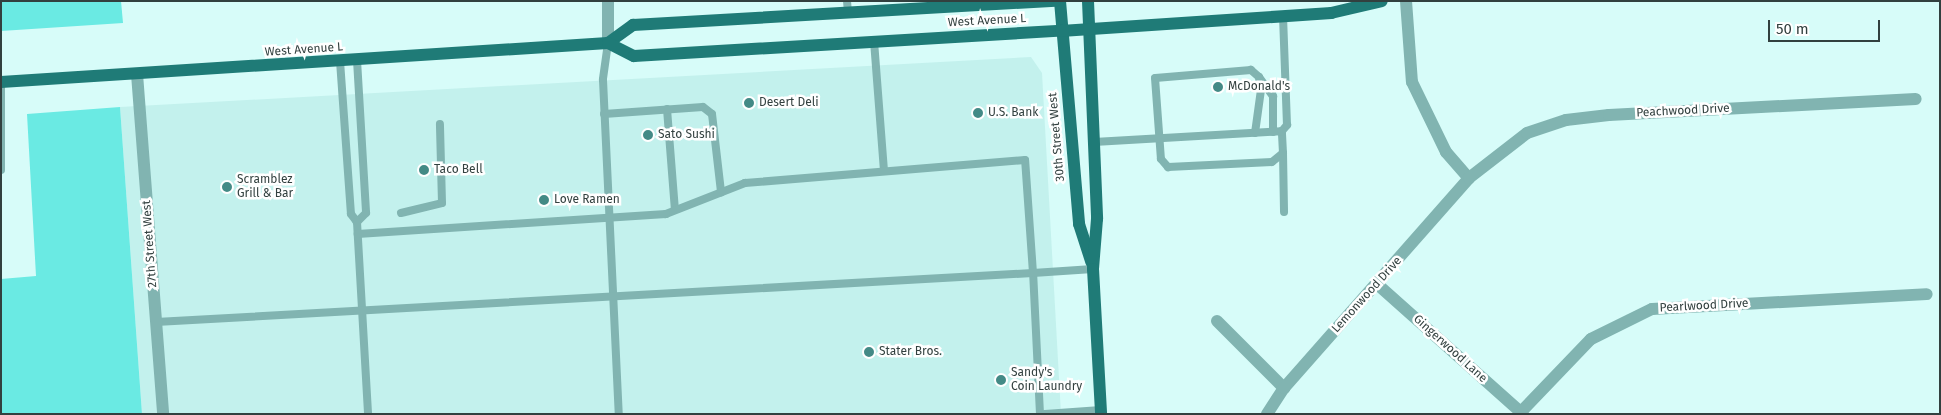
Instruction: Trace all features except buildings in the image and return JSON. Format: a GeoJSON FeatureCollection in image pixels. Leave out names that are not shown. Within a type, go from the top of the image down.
{"type":"FeatureCollection","features":[{"type":"Feature","properties":{"kind":"main road","name":"West Avenue L"},"geometry":{"type":"LineString","coordinates":[[608,44],[634,25],[848,7],[1055,1]]}},
{"type":"Feature","properties":{"kind":"main road","name":"30th Street West"},"geometry":{"type":"LineString","coordinates":[[1060,1],[1061,31],[1079,224],[1093,269]]}},
{"type":"Feature","properties":{"kind":"main road","name":"30th Street West"},"geometry":{"type":"LineString","coordinates":[[1088,1],[1097,219],[1093,269],[1101,412]]}},
{"type":"Feature","properties":{"kind":"main road","name":"West Avenue L"},"geometry":{"type":"LineString","coordinates":[[1,82],[608,44],[634,56],[1331,13],[1373,2]]}},
{"type":"Feature","properties":{"kind":"street"},"geometry":{"type":"LineString","coordinates":[[608,1],[608,44]]}},
{"type":"Feature","properties":{"kind":"street"},"geometry":{"type":"LineString","coordinates":[[1406,1],[1412,82],[1446,152],[1469,178]]}},
{"type":"Feature","properties":{"kind":"street","name":"27th Street West"},"geometry":{"type":"LineString","coordinates":[[137,74],[163,414]]}},
{"type":"Feature","properties":{"kind":"street","name":"Peachwood Drive"},"geometry":{"type":"LineString","coordinates":[[1469,178],[1527,133],[1566,120],[1916,99]]}},
{"type":"Feature","properties":{"kind":"street","name":"Lemonwood Drive"},"geometry":{"type":"LineString","coordinates":[[1267,414],[1284,388],[1469,178]]}},
{"type":"Feature","properties":{"kind":"street","name":"Gingerwood Lane"},"geometry":{"type":"LineString","coordinates":[[1377,284],[1521,413]]}},
{"type":"Feature","properties":{"kind":"street","name":"Pearlwood Drive"},"geometry":{"type":"LineString","coordinates":[[1521,413],[1591,338],[1652,309],[1927,294]]}},
{"type":"Feature","properties":{"kind":"street"},"geometry":{"type":"LineString","coordinates":[[1217,321],[1284,388]]}},
{"type":"Feature","properties":{"kind":"lane"},"geometry":{"type":"LineString","coordinates":[[1283,16],[1287,125],[1282,131],[1284,212]]}},
{"type":"Feature","properties":{"kind":"lane"},"geometry":{"type":"LineString","coordinates":[[874,41],[884,172]]}},
{"type":"Feature","properties":{"kind":"lane"},"geometry":{"type":"LineString","coordinates":[[608,44],[604,114],[607,217],[619,414]]}},
{"type":"Feature","properties":{"kind":"lane"},"geometry":{"type":"LineString","coordinates":[[357,60],[366,214],[357,222]]}},
{"type":"Feature","properties":{"kind":"lane"},"geometry":{"type":"LineString","coordinates":[[340,61],[351,214],[357,222],[358,234],[368,414]]}},
{"type":"Feature","properties":{"kind":"lane"},"geometry":{"type":"LineString","coordinates":[[1273,132],[1273,96],[1259,77],[1242,70],[1155,78],[1161,159],[1168,167],[1272,162],[1282,153]]}},
{"type":"Feature","properties":{"kind":"lane"},"geometry":{"type":"LineString","coordinates":[[1255,133],[1259,77]]}},
{"type":"Feature","properties":{"kind":"lane"},"geometry":{"type":"LineString","coordinates":[[1,82],[1,170]]}},
{"type":"Feature","properties":{"kind":"lane"},"geometry":{"type":"LineString","coordinates":[[604,114],[703,107],[712,114],[720,192]]}},
{"type":"Feature","properties":{"kind":"lane"},"geometry":{"type":"LineString","coordinates":[[667,110],[675,210]]}},
{"type":"Feature","properties":{"kind":"lane"},"geometry":{"type":"LineString","coordinates":[[401,213],[442,204],[440,124]]}},
{"type":"Feature","properties":{"kind":"lane"},"geometry":{"type":"LineString","coordinates":[[1094,142],[1282,131]]}},
{"type":"Feature","properties":{"kind":"lane"},"geometry":{"type":"LineString","coordinates":[[358,234],[607,217],[675,210],[745,182],[1024,160],[1033,273],[1040,414]]}},
{"type":"Feature","properties":{"kind":"lane"},"geometry":{"type":"LineString","coordinates":[[156,322],[612,298],[1093,269]]}},
{"type":"Feature","properties":{"kind":"lane"},"geometry":{"type":"LineString","coordinates":[[1045,414],[1101,412]]}},
{"type":"Feature","properties":{"kind":"shaded area"},"geometry":{"type":"Polygon","coordinates":[[[1,1],[121,1],[123,23],[1,31],[1,1]]]}},
{"type":"Feature","properties":{"kind":"shaded area"},"geometry":{"type":"Polygon","coordinates":[[[1031,57],[1042,73],[1061,414],[142,414],[120,107],[1031,57]]]}},
{"type":"Feature","properties":{"kind":"shaded area"},"geometry":{"type":"Polygon","coordinates":[[[120,107],[142,414],[1,414],[1,279],[36,276],[27,114],[120,107]]]}},
{"type":"Feature","properties":{"kind":"place","name":"McDonald's"},"geometry":{"type":"Point","coordinates":[1218,87]}},
{"type":"Feature","properties":{"kind":"place","name":"Desert Deli"},"geometry":{"type":"Point","coordinates":[749,103]}},
{"type":"Feature","properties":{"kind":"place","name":"U.S. Bank"},"geometry":{"type":"Point","coordinates":[978,113]}},
{"type":"Feature","properties":{"kind":"place","name":"Sato Sushi"},"geometry":{"type":"Point","coordinates":[648,135]}},
{"type":"Feature","properties":{"kind":"place","name":"Taco Bell"},"geometry":{"type":"Point","coordinates":[424,170]}},
{"type":"Feature","properties":{"kind":"place","name":"Scramblez Grill & Bar"},"geometry":{"type":"Point","coordinates":[227,187]}},
{"type":"Feature","properties":{"kind":"place","name":"Love Ramen"},"geometry":{"type":"Point","coordinates":[544,200]}},
{"type":"Feature","properties":{"kind":"place","name":"Stater Bros."},"geometry":{"type":"Point","coordinates":[869,352]}},
{"type":"Feature","properties":{"kind":"place","name":"Sandy's Coin Laundry"},"geometry":{"type":"Point","coordinates":[1001,380]}}]}
